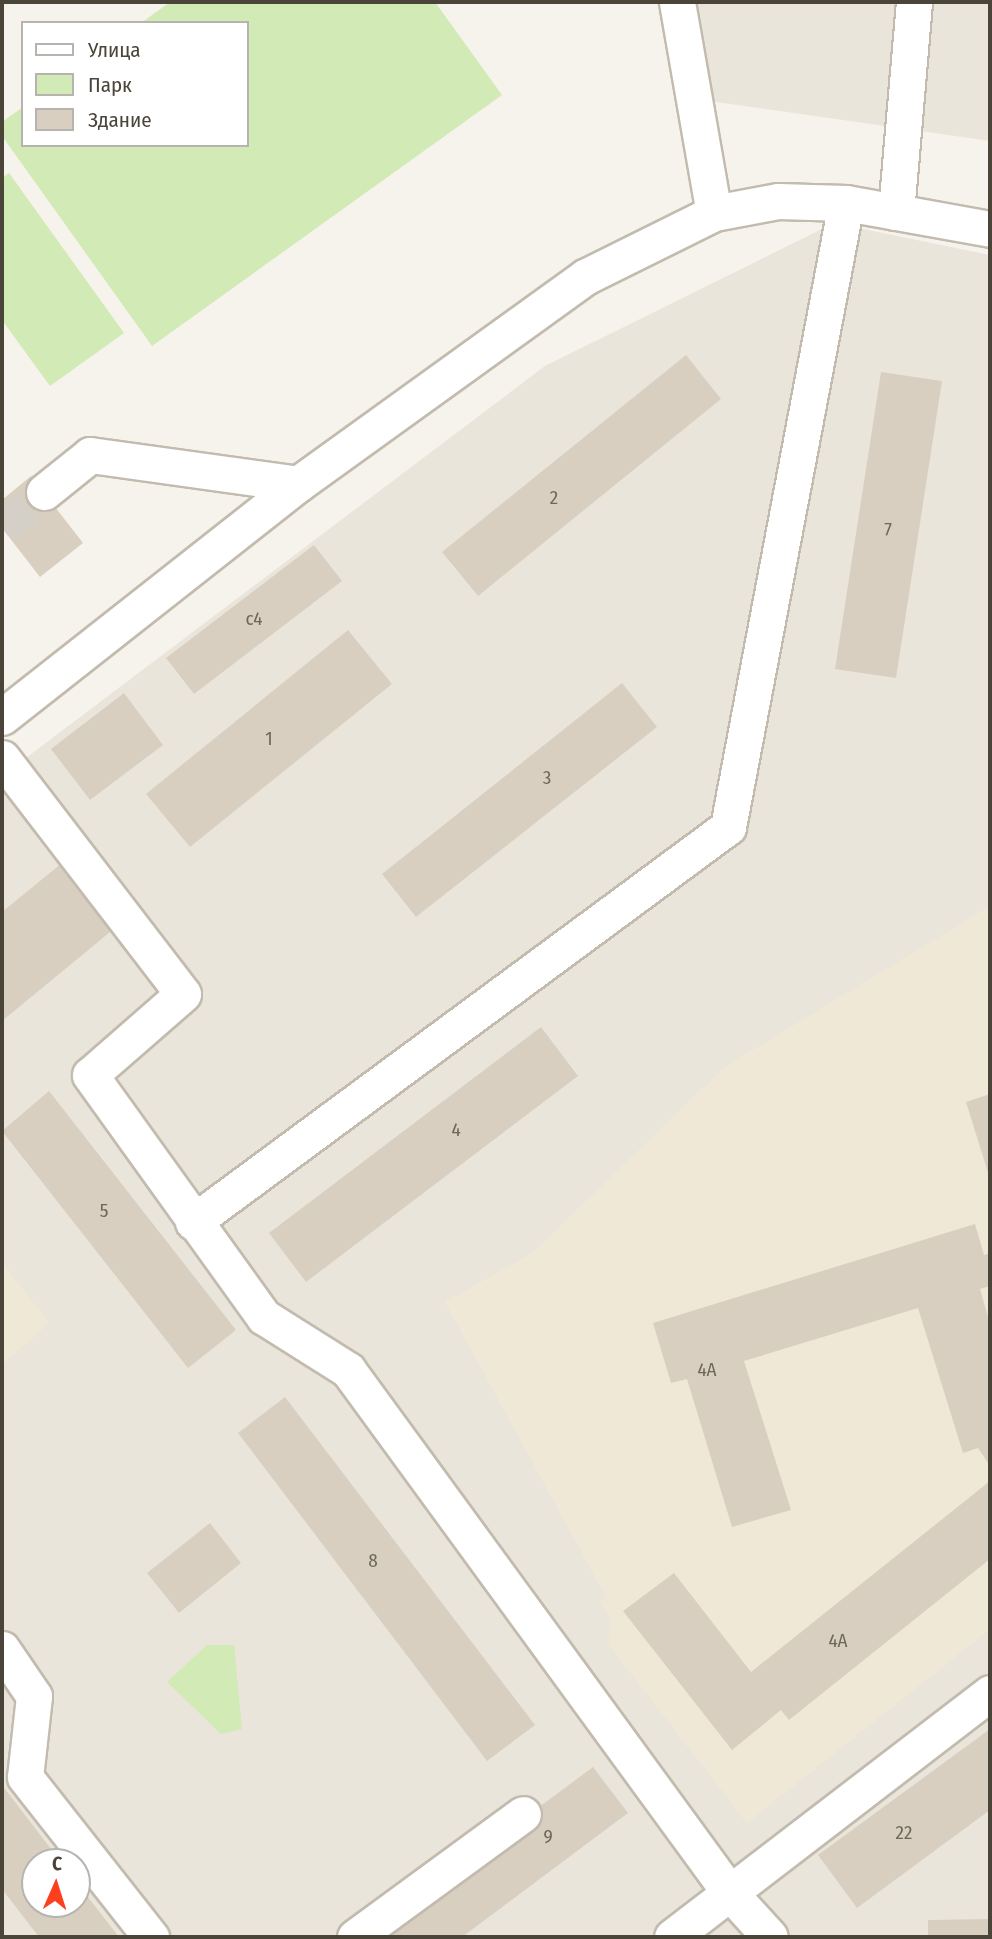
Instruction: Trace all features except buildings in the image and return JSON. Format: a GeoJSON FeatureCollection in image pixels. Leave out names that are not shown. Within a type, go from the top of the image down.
{"type":"FeatureCollection","features":[{"type":"Feature","properties":{"kind":"street"},"geometry":{"type":"LineString","coordinates":[[677,2],[714,213]]}},
{"type":"Feature","properties":{"kind":"street"},"geometry":{"type":"LineString","coordinates":[[896,212],[914,2]]}},
{"type":"Feature","properties":{"kind":"street"},"geometry":{"type":"LineString","coordinates":[[2,717],[298,484],[586,277],[714,213],[778,201],[846,203],[990,229]]}},
{"type":"Feature","properties":{"kind":"street"},"geometry":{"type":"LineString","coordinates":[[194,1222],[728,827],[846,203]]}},
{"type":"Feature","properties":{"kind":"street"},"geometry":{"type":"LineString","coordinates":[[44,492],[90,455],[298,484]]}},
{"type":"Feature","properties":{"kind":"street"},"geometry":{"type":"LineString","coordinates":[[2,758],[183,994],[90,1075],[264,1317],[348,1370],[730,1894],[770,1937]]}},
{"type":"Feature","properties":{"kind":"street"},"geometry":{"type":"LineString","coordinates":[[2,1649],[34,1696],[25,1777],[151,1937]]}},
{"type":"Feature","properties":{"kind":"street"},"geometry":{"type":"LineString","coordinates":[[672,1937],[990,1693]]}},
{"type":"Feature","properties":{"kind":"street"},"geometry":{"type":"LineString","coordinates":[[355,1937],[523,1814]]}},
{"type":"Feature","properties":{"kind":"shaded area"},"geometry":{"type":"Polygon","coordinates":[[[696,2],[990,2],[990,141],[709,101],[696,2]]]}},
{"type":"Feature","properties":{"kind":"shaded area"},"geometry":{"type":"Polygon","coordinates":[[[834,223],[990,255],[990,1937],[2,1937],[2,776],[545,366],[834,223]]]}},
{"type":"Feature","properties":{"kind":"shaded area"},"geometry":{"type":"Polygon","coordinates":[[[990,906],[990,1629],[747,1823],[608,1644],[611,1620],[599,1602],[606,1597],[445,1302],[531,1254],[725,1067],[990,906]]]}},
{"type":"Feature","properties":{"kind":"shaded area"},"geometry":{"type":"Polygon","coordinates":[[[2,1262],[49,1323],[2,1365],[2,1262]]]}},
{"type":"Feature","properties":{"kind":"green space"},"geometry":{"type":"Polygon","coordinates":[[[170,2],[435,2],[502,95],[152,346],[2,136],[2,122],[21,108],[21,147],[248,147],[248,21],[144,21],[170,2]]]}},
{"type":"Feature","properties":{"kind":"green space"},"geometry":{"type":"Polygon","coordinates":[[[9,173],[124,333],[50,386],[2,320],[2,178],[9,173]]]}},
{"type":"Feature","properties":{"kind":"green space"},"geometry":{"type":"Polygon","coordinates":[[[207,1645],[234,1645],[242,1729],[221,1734],[167,1682],[207,1645]]]}},
{"type":"Feature","properties":{"kind":"tunnel"},"geometry":{"type":"LineString","coordinates":[[2,528],[44,492]]}}]}
